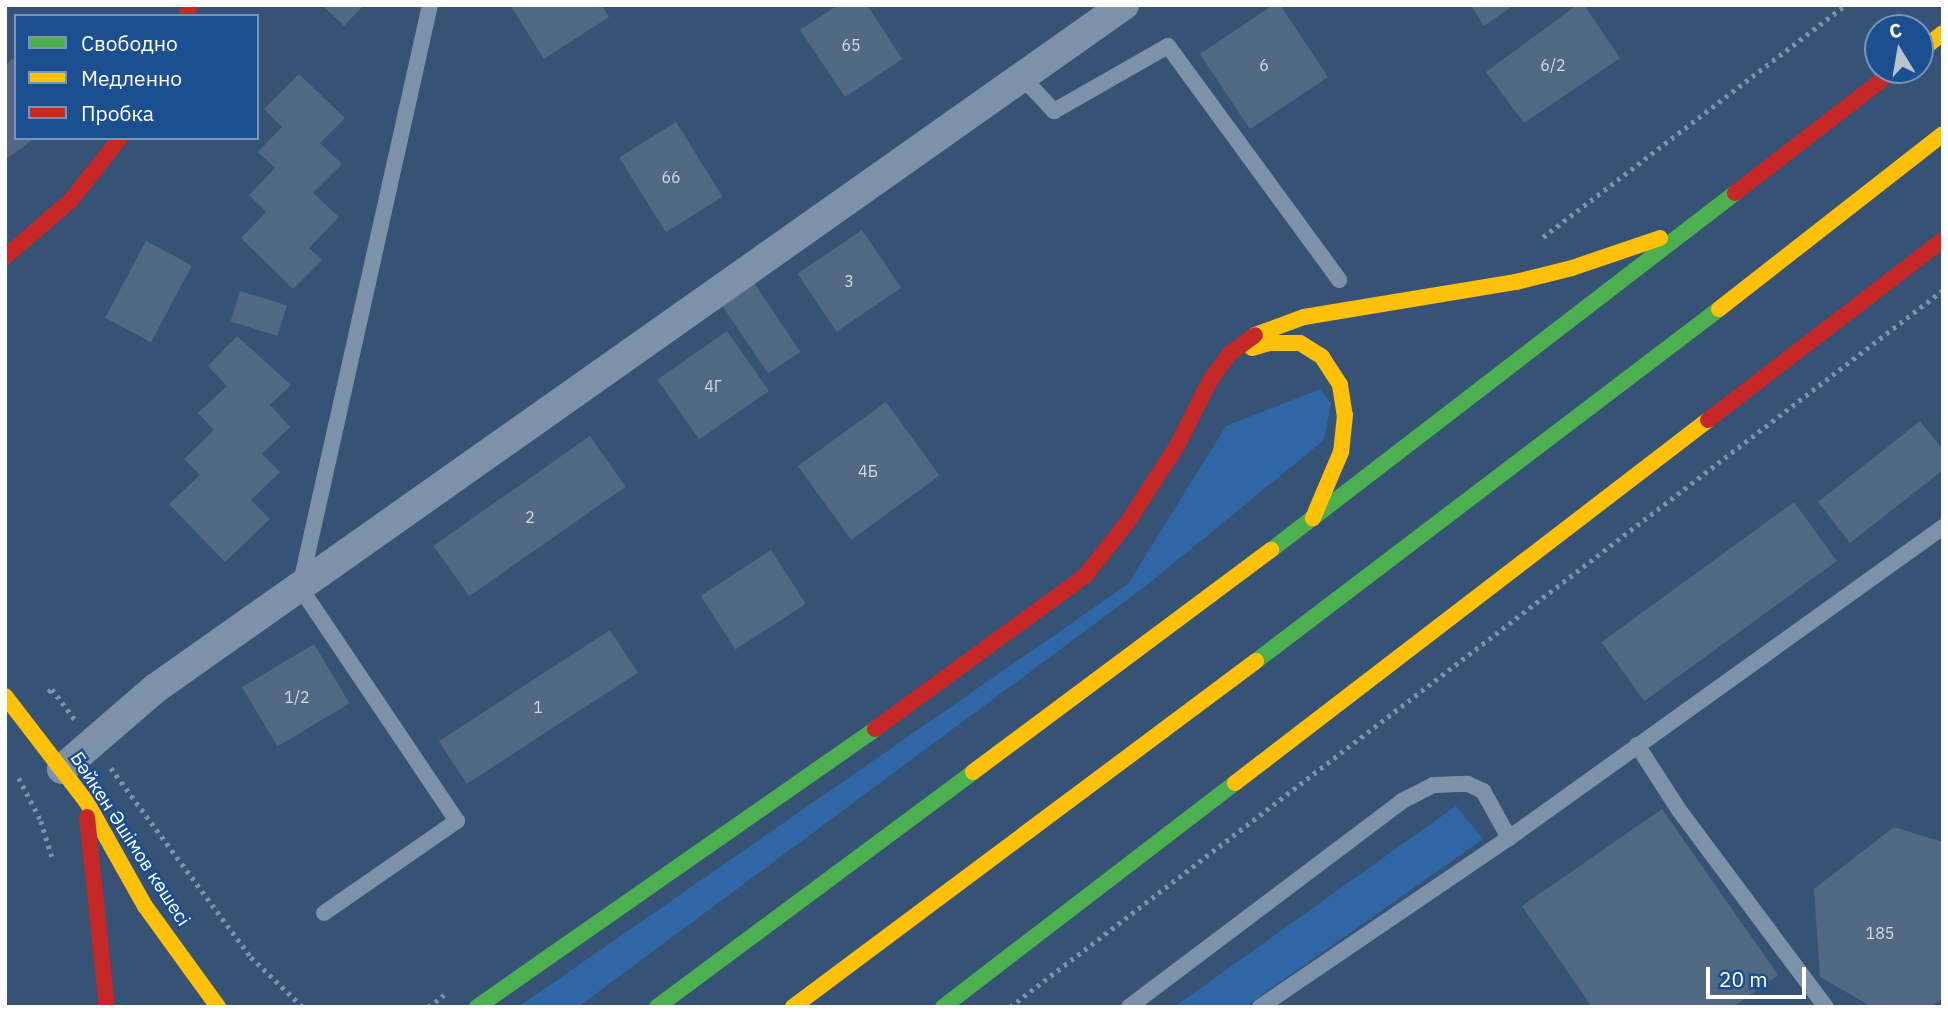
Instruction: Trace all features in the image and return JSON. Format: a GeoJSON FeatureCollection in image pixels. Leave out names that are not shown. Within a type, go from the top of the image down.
{"type":"FeatureCollection","features":[{"type":"Feature","properties":{"kind":"main road"},"geometry":{"type":"LineString","coordinates":[[657,1007],[1312,520],[1877,84]]}},
{"type":"Feature","properties":{"kind":"main road"},"geometry":{"type":"LineString","coordinates":[[793,1007],[1360,583],[1799,248],[1943,134]]}},
{"type":"Feature","properties":{"kind":"main road"},"geometry":{"type":"LineString","coordinates":[[5,257],[71,201],[118,140]]}},
{"type":"Feature","properties":{"kind":"main road"},"geometry":{"type":"LineString","coordinates":[[477,1007],[965,666],[1085,576],[1129,520],[1178,444],[1209,382],[1230,354],[1260,332],[1304,317],[1516,282],[1572,268],[1691,227]]}},
{"type":"Feature","properties":{"kind":"main road"},"geometry":{"type":"LineString","coordinates":[[943,1007],[1943,240]]}},
{"type":"Feature","properties":{"kind":"main road"},"geometry":{"type":"LineString","coordinates":[[1230,354],[1269,342],[1300,343],[1322,357],[1340,385],[1345,415],[1341,452],[1312,520]]}},
{"type":"Feature","properties":{"kind":"main road","name":"Бәйкен Әшімов көшесі"},"geometry":{"type":"LineString","coordinates":[[5,696],[86,801],[145,906],[218,1007]]}},
{"type":"Feature","properties":{"kind":"main road"},"geometry":{"type":"LineString","coordinates":[[86,801],[107,1007]]}},
{"type":"Feature","properties":{"kind":"street"},"geometry":{"type":"LineString","coordinates":[[62,769],[156,688],[1124,5]]}},
{"type":"Feature","properties":{"kind":"lane"},"geometry":{"type":"LineString","coordinates":[[324,913],[457,821],[300,587],[430,5]]}},
{"type":"Feature","properties":{"kind":"lane"},"geometry":{"type":"LineString","coordinates":[[1022,77],[1054,111],[1168,46],[1339,280]]}},
{"type":"Feature","properties":{"kind":"lane"},"geometry":{"type":"LineString","coordinates":[[1260,1007],[1509,838],[1943,527]]}},
{"type":"Feature","properties":{"kind":"lane"},"geometry":{"type":"LineString","coordinates":[[1637,745],[1679,810],[1826,1007]]}},
{"type":"Feature","properties":{"kind":"lane"},"geometry":{"type":"LineString","coordinates":[[1129,1007],[1402,801],[1433,786],[1461,783],[1483,791],[1509,838]]}},
{"type":"Feature","properties":{"kind":"path"},"geometry":{"type":"LineString","coordinates":[[1739,87],[1845,5]]}},
{"type":"Feature","properties":{"kind":"path"},"geometry":{"type":"LineString","coordinates":[[1010,1007],[1943,290]]}},
{"type":"Feature","properties":{"kind":"path"},"geometry":{"type":"LineString","coordinates":[[44,695],[52,689],[251,957],[303,1007]]}},
{"type":"Feature","properties":{"kind":"path"},"geometry":{"type":"LineString","coordinates":[[13,771],[41,821],[56,867]]}},
{"type":"Feature","properties":{"kind":"shaded area"},"geometry":{"type":"Polygon","coordinates":[[[1320,389],[1331,403],[1324,440],[1147,585],[578,1007],[518,1007],[1128,584],[1226,426],[1320,389]]]}},
{"type":"Feature","properties":{"kind":"shaded area"},"geometry":{"type":"Polygon","coordinates":[[[1456,806],[1483,839],[1245,1007],[1174,1007],[1456,806]]]}},
{"type":"Feature","properties":{"kind":"building"},"geometry":{"type":"Polygon","coordinates":[[[322,5],[364,5],[344,26],[322,5]]]}},
{"type":"Feature","properties":{"kind":"building"},"geometry":{"type":"Polygon","coordinates":[[[510,5],[602,5],[609,17],[544,59],[510,5]]]}},
{"type":"Feature","properties":{"kind":"building"},"geometry":{"type":"Polygon","coordinates":[[[838,5],[867,5],[902,59],[845,97],[800,30],[838,5]]]}},
{"type":"Feature","properties":{"kind":"building"},"geometry":{"type":"Polygon","coordinates":[[[1273,5],[1280,5],[1328,77],[1250,129],[1200,54],[1273,5]]]}},
{"type":"Feature","properties":{"kind":"building"},"geometry":{"type":"Polygon","coordinates":[[[1471,5],[1514,5],[1484,26],[1471,5]]]}},
{"type":"Feature","properties":{"kind":"building"},"geometry":{"type":"Polygon","coordinates":[[[1577,5],[1584,5],[1620,58],[1524,123],[1486,72],[1577,5]]]}},
{"type":"Feature","properties":{"kind":"building"},"geometry":{"type":"Polygon","coordinates":[[[14,58],[14,140],[32,140],[5,160],[5,65],[14,58]]]}},
{"type":"Feature","properties":{"kind":"building"},"geometry":{"type":"Polygon","coordinates":[[[299,74],[345,118],[320,143],[342,164],[313,193],[339,217],[309,248],[322,260],[293,289],[241,238],[266,212],[249,195],[275,168],[258,152],[282,127],[264,109],[299,74]]]}},
{"type":"Feature","properties":{"kind":"building"},"geometry":{"type":"Polygon","coordinates":[[[676,122],[723,197],[666,232],[619,158],[676,122]]]}},
{"type":"Feature","properties":{"kind":"building"},"geometry":{"type":"Polygon","coordinates":[[[862,230],[901,288],[836,332],[797,274],[862,230]]]}},
{"type":"Feature","properties":{"kind":"building"},"geometry":{"type":"Polygon","coordinates":[[[146,241],[192,265],[151,342],[105,318],[146,241]]]}},
{"type":"Feature","properties":{"kind":"building"},"geometry":{"type":"Polygon","coordinates":[[[754,283],[800,352],[768,374],[722,305],[754,283]]]}},
{"type":"Feature","properties":{"kind":"building"},"geometry":{"type":"Polygon","coordinates":[[[240,291],[287,305],[278,336],[231,322],[240,291]]]}},
{"type":"Feature","properties":{"kind":"building"},"geometry":{"type":"Polygon","coordinates":[[[727,331],[769,391],[699,440],[657,380],[727,331]]]}},
{"type":"Feature","properties":{"kind":"building"},"geometry":{"type":"Polygon","coordinates":[[[237,336],[291,385],[270,405],[290,427],[262,454],[280,472],[251,500],[270,519],[225,562],[169,504],[200,475],[184,459],[214,430],[198,413],[227,386],[208,366],[237,336]]]}},
{"type":"Feature","properties":{"kind":"building"},"geometry":{"type":"Polygon","coordinates":[[[886,402],[939,476],[851,540],[798,466],[886,402]]]}},
{"type":"Feature","properties":{"kind":"building"},"geometry":{"type":"Polygon","coordinates":[[[1920,421],[1943,450],[1943,470],[1850,543],[1818,502],[1920,421]]]}},
{"type":"Feature","properties":{"kind":"building"},"geometry":{"type":"Polygon","coordinates":[[[590,436],[626,487],[469,596],[434,546],[590,436]]]}},
{"type":"Feature","properties":{"kind":"building"},"geometry":{"type":"Polygon","coordinates":[[[1794,502],[1837,561],[1644,701],[1601,642],[1794,502]]]}},
{"type":"Feature","properties":{"kind":"building"},"geometry":{"type":"Polygon","coordinates":[[[771,550],[806,604],[735,649],[701,596],[771,550]]]}},
{"type":"Feature","properties":{"kind":"building"},"geometry":{"type":"Polygon","coordinates":[[[610,630],[638,673],[467,784],[439,741],[610,630]]]}},
{"type":"Feature","properties":{"kind":"building"},"geometry":{"type":"Polygon","coordinates":[[[314,644],[350,703],[278,746],[242,687],[314,644]]]}},
{"type":"Feature","properties":{"kind":"building"},"geometry":{"type":"Polygon","coordinates":[[[1662,809],[1778,975],[1733,1007],[1592,1007],[1522,906],[1662,809]]]}},
{"type":"Feature","properties":{"kind":"building"},"geometry":{"type":"Polygon","coordinates":[[[1894,827],[1943,842],[1943,998],[1930,1007],[1872,1007],[1820,977],[1814,889],[1894,827]]]}},
{"type":"Feature","properties":{"kind":"traffic: fast"},"geometry":{"type":"LineString","coordinates":[[1271,550],[1735,193]]}},
{"type":"Feature","properties":{"kind":"traffic: fast"},"geometry":{"type":"LineString","coordinates":[[1256,661],[1719,309]]}},
{"type":"Feature","properties":{"kind":"traffic: fast"},"geometry":{"type":"LineString","coordinates":[[477,1007],[875,729]]}},
{"type":"Feature","properties":{"kind":"traffic: fast"},"geometry":{"type":"LineString","coordinates":[[657,1007],[973,772]]}},
{"type":"Feature","properties":{"kind":"traffic: fast"},"geometry":{"type":"LineString","coordinates":[[943,1007],[1235,783]]}},
{"type":"Feature","properties":{"kind":"traffic: slow"},"geometry":{"type":"LineString","coordinates":[[1934,40],[1943,33]]}},
{"type":"Feature","properties":{"kind":"traffic: slow"},"geometry":{"type":"LineString","coordinates":[[1719,309],[1943,134]]}},
{"type":"Feature","properties":{"kind":"traffic: slow"},"geometry":{"type":"LineString","coordinates":[[1255,335],[1304,317],[1516,282],[1572,268],[1660,238]]}},
{"type":"Feature","properties":{"kind":"traffic: slow"},"geometry":{"type":"LineString","coordinates":[[1252,348],[1269,343],[1300,343],[1322,357],[1340,385],[1345,415],[1341,452],[1313,518]]}},
{"type":"Feature","properties":{"kind":"traffic: slow"},"geometry":{"type":"LineString","coordinates":[[1235,783],[1708,420]]}},
{"type":"Feature","properties":{"kind":"traffic: slow"},"geometry":{"type":"LineString","coordinates":[[973,772],[1271,550]]}},
{"type":"Feature","properties":{"kind":"traffic: slow"},"geometry":{"type":"LineString","coordinates":[[793,1007],[1256,661]]}},
{"type":"Feature","properties":{"kind":"traffic: slow"},"geometry":{"type":"LineString","coordinates":[[5,696],[86,801],[145,906],[218,1007]]}},
{"type":"Feature","properties":{"kind":"traffic: jam"},"geometry":{"type":"LineString","coordinates":[[187,14],[190,5]]}},
{"type":"Feature","properties":{"kind":"traffic: jam"},"geometry":{"type":"LineString","coordinates":[[1735,193],[1877,84]]}},
{"type":"Feature","properties":{"kind":"traffic: jam"},"geometry":{"type":"LineString","coordinates":[[5,257],[71,200],[118,140]]}},
{"type":"Feature","properties":{"kind":"traffic: jam"},"geometry":{"type":"LineString","coordinates":[[1708,420],[1943,240]]}},
{"type":"Feature","properties":{"kind":"traffic: jam"},"geometry":{"type":"LineString","coordinates":[[875,729],[1085,576],[1129,520],[1178,444],[1209,382],[1229,354],[1255,335]]}},
{"type":"Feature","properties":{"kind":"traffic: jam"},"geometry":{"type":"LineString","coordinates":[[87,817],[107,1007]]}}]}
